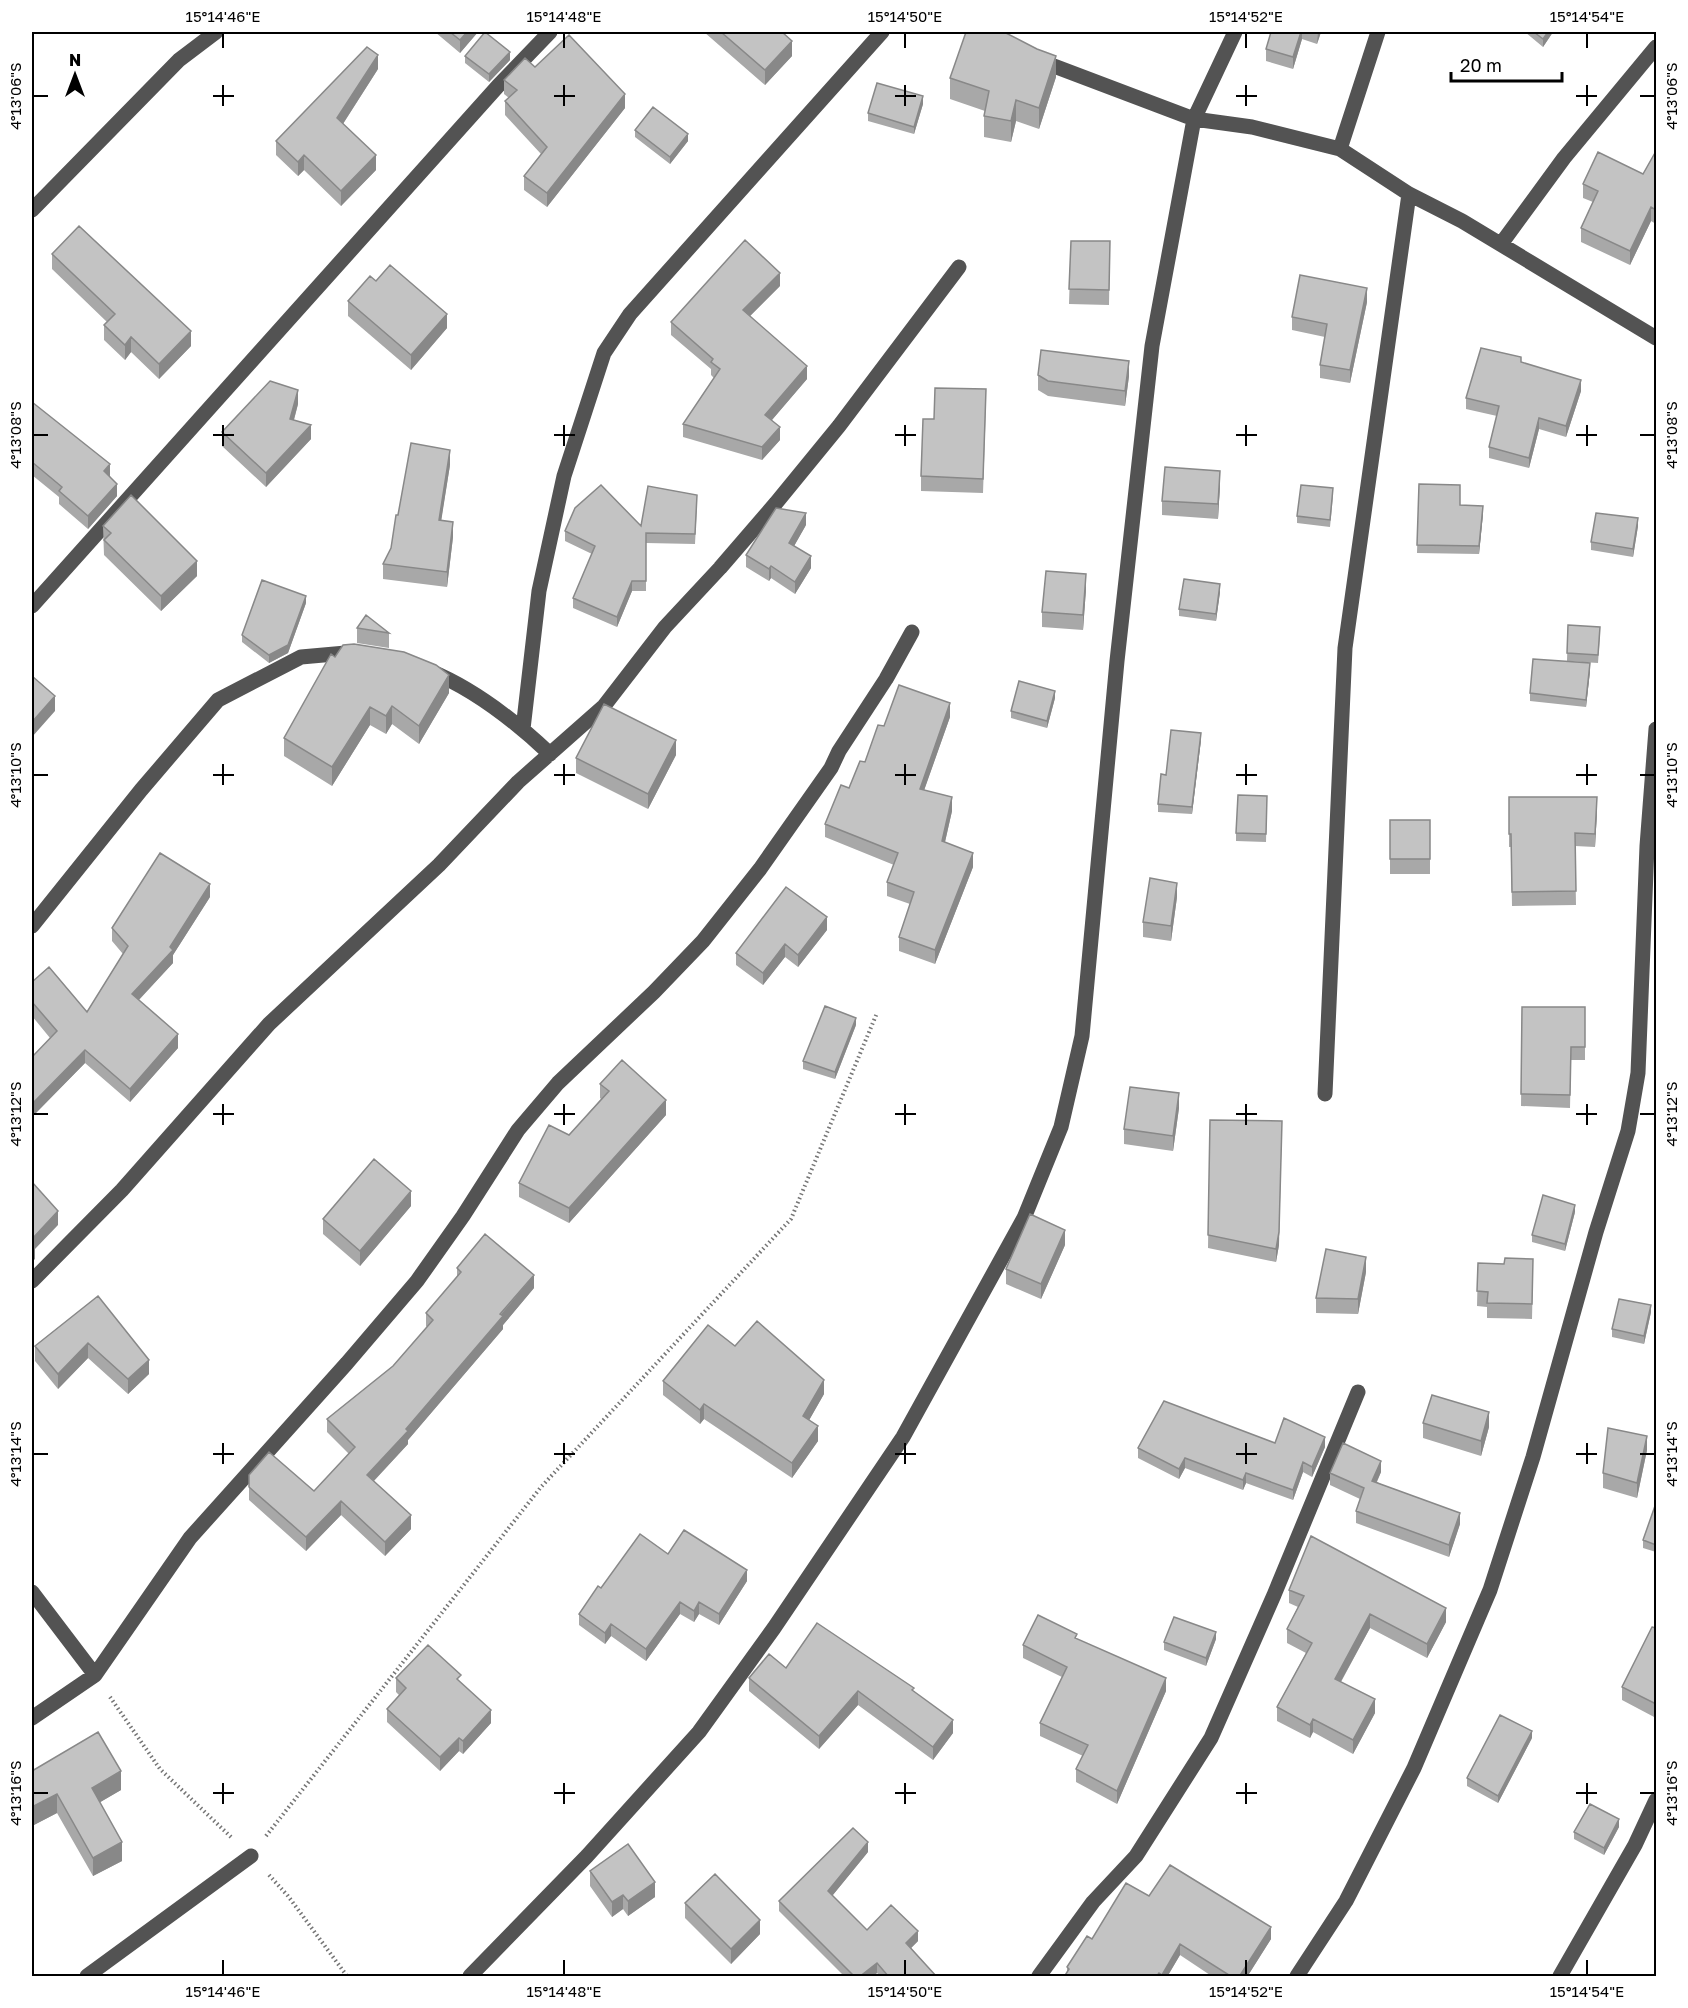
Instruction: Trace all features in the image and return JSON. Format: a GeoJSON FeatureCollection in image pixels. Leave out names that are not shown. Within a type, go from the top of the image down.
{"type":"FeatureCollection","features":[{"type":"Feature","properties":{"kind":"street"},"geometry":{"type":"LineString","coordinates":[[32,210],[179,60],[216,32]]}},
{"type":"Feature","properties":{"kind":"street"},"geometry":{"type":"LineString","coordinates":[[32,606],[490,94],[550,32]]}},
{"type":"Feature","properties":{"kind":"street"},"geometry":{"type":"LineString","coordinates":[[523,729],[541,580],[564,476],[604,353],[630,314],[882,32]]}},
{"type":"Feature","properties":{"kind":"street"},"geometry":{"type":"LineString","coordinates":[[470,1977],[587,1856],[699,1732],[774,1628],[903,1437],[1024,1218],[1061,1126],[1082,1036],[1117,661],[1152,346],[1194,119],[1235,32]]}},
{"type":"Feature","properties":{"kind":"street"},"geometry":{"type":"LineString","coordinates":[[1340,149],[1378,32]]}},
{"type":"Feature","properties":{"kind":"street"},"geometry":{"type":"LineString","coordinates":[[1501,244],[1564,158],[1656,47]]}},
{"type":"Feature","properties":{"kind":"street"},"geometry":{"type":"LineString","coordinates":[[1023,51],[1041,61],[1194,119],[1252,127],[1340,149],[1409,194],[1462,221],[1656,338]]}},
{"type":"Feature","properties":{"kind":"street"},"geometry":{"type":"LineString","coordinates":[[1325,1094],[1345,648],[1409,194]]}},
{"type":"Feature","properties":{"kind":"street"},"geometry":{"type":"LineString","coordinates":[[32,1281],[122,1190],[269,1024],[439,865],[518,783],[604,706],[664,627],[720,568],[839,426],[959,267]]}},
{"type":"Feature","properties":{"kind":"street"},"geometry":{"type":"LineString","coordinates":[[32,1718],[94,1675],[190,1538],[332,1380],[417,1281],[519,1130],[558,1083],[654,992],[703,941],[760,869],[831,768],[839,751],[886,679],[912,632]]}},
{"type":"Feature","properties":{"kind":"street"},"geometry":{"type":"LineString","coordinates":[[32,926],[141,790],[218,700],[301,657],[354,652],[375,656]]}},
{"type":"Feature","properties":{"kind":"street"},"geometry":{"type":"LineString","coordinates":[[417,665],[453,680],[523,729],[550,754]]}},
{"type":"Feature","properties":{"kind":"street"},"geometry":{"type":"LineString","coordinates":[[1297,1977],[1346,1901],[1414,1768],[1490,1590],[1533,1456],[1596,1232],[1628,1131],[1638,1073],[1647,846],[1656,729]]}},
{"type":"Feature","properties":{"kind":"street"},"geometry":{"type":"LineString","coordinates":[[1039,1977],[1093,1902],[1136,1856],[1211,1738],[1274,1595],[1358,1392]]}},
{"type":"Feature","properties":{"kind":"street"},"geometry":{"type":"LineString","coordinates":[[32,1592],[94,1675]]}},
{"type":"Feature","properties":{"kind":"street"},"geometry":{"type":"LineString","coordinates":[[1560,1977],[1635,1845],[1656,1800]]}},
{"type":"Feature","properties":{"kind":"street"},"geometry":{"type":"LineString","coordinates":[[87,1977],[251,1856]]}},
{"type":"Feature","properties":{"kind":"path"},"geometry":{"type":"LineString","coordinates":[[251,1856],[541,1487],[791,1220],[877,1013]]}},
{"type":"Feature","properties":{"kind":"path"},"geometry":{"type":"LineString","coordinates":[[94,1675],[160,1769],[251,1856],[288,1896],[347,1977]]}},
{"type":"Feature","properties":{"kind":"building"},"geometry":{"type":"Polygon","coordinates":[[[450,32],[467,32],[460,40],[450,32]]]}},
{"type":"Feature","properties":{"kind":"building"},"geometry":{"type":"Polygon","coordinates":[[[485,32],[510,52],[489,74],[465,56],[485,32]]]}},
{"type":"Feature","properties":{"kind":"building"},"geometry":{"type":"Polygon","coordinates":[[[721,32],[782,32],[792,41],[765,70],[721,32]]]}},
{"type":"Feature","properties":{"kind":"building"},"geometry":{"type":"Polygon","coordinates":[[[966,32],[1004,32],[1056,56],[1039,108],[1016,100],[1011,121],[984,116],[989,91],[950,78],[966,32]]]}},
{"type":"Feature","properties":{"kind":"building"},"geometry":{"type":"Polygon","coordinates":[[[1271,32],[1301,32],[1293,57],[1266,49],[1271,32]]]}},
{"type":"Feature","properties":{"kind":"building"},"geometry":{"type":"Polygon","coordinates":[[[1534,32],[1548,32],[1543,39],[1534,32]]]}},
{"type":"Feature","properties":{"kind":"building"},"geometry":{"type":"Polygon","coordinates":[[[569,35],[625,94],[547,193],[524,176],[547,147],[505,101],[517,90],[504,80],[525,58],[535,67],[569,35]]]}},
{"type":"Feature","properties":{"kind":"building"},"geometry":{"type":"Polygon","coordinates":[[[367,47],[378,55],[337,118],[376,155],[341,191],[304,155],[298,162],[276,141],[367,47]]]}},
{"type":"Feature","properties":{"kind":"building"},"geometry":{"type":"Polygon","coordinates":[[[877,83],[923,96],[914,127],[868,113],[877,83]]]}},
{"type":"Feature","properties":{"kind":"building"},"geometry":{"type":"Polygon","coordinates":[[[653,107],[688,134],[670,157],[635,130],[653,107]]]}},
{"type":"Feature","properties":{"kind":"building"},"geometry":{"type":"Polygon","coordinates":[[[1656,151],[1656,210],[1651,207],[1630,251],[1581,228],[1598,191],[1583,184],[1598,152],[1643,174],[1656,151]]]}},
{"type":"Feature","properties":{"kind":"building"},"geometry":{"type":"Polygon","coordinates":[[[79,226],[191,331],[159,364],[131,337],[125,345],[104,325],[115,314],[52,254],[79,226]]]}},
{"type":"Feature","properties":{"kind":"building"},"geometry":{"type":"Polygon","coordinates":[[[745,240],[780,273],[743,310],[807,366],[765,415],[780,427],[762,447],[683,424],[720,369],[711,362],[713,359],[671,322],[745,240]]]}},
{"type":"Feature","properties":{"kind":"building"},"geometry":{"type":"Polygon","coordinates":[[[1071,241],[1110,241],[1109,290],[1069,289],[1071,241]]]}},
{"type":"Feature","properties":{"kind":"building"},"geometry":{"type":"Polygon","coordinates":[[[390,265],[447,314],[411,355],[348,301],[370,276],[376,281],[390,265]]]}},
{"type":"Feature","properties":{"kind":"building"},"geometry":{"type":"Polygon","coordinates":[[[1300,275],[1367,288],[1350,370],[1320,365],[1327,324],[1292,317],[1300,275]]]}},
{"type":"Feature","properties":{"kind":"building"},"geometry":{"type":"Polygon","coordinates":[[[1481,348],[1521,357],[1521,362],[1581,380],[1566,426],[1539,418],[1529,458],[1489,447],[1499,406],[1466,398],[1481,348]]]}},
{"type":"Feature","properties":{"kind":"building"},"geometry":{"type":"Polygon","coordinates":[[[1041,350],[1129,361],[1125,391],[1048,381],[1038,375],[1041,350]]]}},
{"type":"Feature","properties":{"kind":"building"},"geometry":{"type":"Polygon","coordinates":[[[270,381],[298,390],[290,419],[311,425],[266,473],[222,432],[270,381]]]}},
{"type":"Feature","properties":{"kind":"building"},"geometry":{"type":"Polygon","coordinates":[[[935,388],[986,389],[983,479],[921,476],[923,419],[934,419],[935,388]]]}},
{"type":"Feature","properties":{"kind":"building"},"geometry":{"type":"Polygon","coordinates":[[[32,402],[110,464],[104,471],[117,484],[88,516],[59,491],[62,487],[32,462],[32,402]]]}},
{"type":"Feature","properties":{"kind":"building"},"geometry":{"type":"Polygon","coordinates":[[[411,443],[450,450],[439,520],[453,522],[447,572],[383,564],[391,548],[411,443]]]}},
{"type":"Feature","properties":{"kind":"building"},"geometry":{"type":"Polygon","coordinates":[[[1165,467],[1220,471],[1218,504],[1162,501],[1165,467]]]}},
{"type":"Feature","properties":{"kind":"building"},"geometry":{"type":"Polygon","coordinates":[[[1419,484],[1460,485],[1460,505],[1483,506],[1479,546],[1417,545],[1419,484]]]}},
{"type":"Feature","properties":{"kind":"building"},"geometry":{"type":"Polygon","coordinates":[[[601,485],[641,526],[648,486],[697,495],[695,534],[646,533],[646,581],[632,581],[617,617],[573,598],[595,546],[565,531],[575,508],[601,485]]]}},
{"type":"Feature","properties":{"kind":"building"},"geometry":{"type":"Polygon","coordinates":[[[1301,485],[1333,488],[1330,520],[1297,516],[1301,485]]]}},
{"type":"Feature","properties":{"kind":"building"},"geometry":{"type":"Polygon","coordinates":[[[131,495],[197,561],[161,596],[104,540],[111,533],[103,526],[131,495]]]}},
{"type":"Feature","properties":{"kind":"building"},"geometry":{"type":"Polygon","coordinates":[[[776,508],[806,513],[789,543],[811,556],[795,582],[771,566],[769,569],[746,555],[776,508]]]}},
{"type":"Feature","properties":{"kind":"building"},"geometry":{"type":"Polygon","coordinates":[[[1596,513],[1638,518],[1633,549],[1591,542],[1596,513]]]}},
{"type":"Feature","properties":{"kind":"building"},"geometry":{"type":"Polygon","coordinates":[[[1046,571],[1086,574],[1083,615],[1042,612],[1046,571]]]}},
{"type":"Feature","properties":{"kind":"building"},"geometry":{"type":"Polygon","coordinates":[[[1184,579],[1220,584],[1216,614],[1179,609],[1184,579]]]}},
{"type":"Feature","properties":{"kind":"building"},"geometry":{"type":"Polygon","coordinates":[[[262,580],[306,596],[288,645],[269,655],[242,635],[262,580]]]}},
{"type":"Feature","properties":{"kind":"building"},"geometry":{"type":"Polygon","coordinates":[[[366,615],[389,633],[357,628],[366,615]]]}},
{"type":"Feature","properties":{"kind":"building"},"geometry":{"type":"Polygon","coordinates":[[[1568,625],[1600,627],[1598,655],[1567,653],[1568,625]]]}},
{"type":"Feature","properties":{"kind":"building"},"geometry":{"type":"Polygon","coordinates":[[[354,644],[404,652],[436,665],[449,675],[419,726],[392,706],[386,716],[370,707],[332,767],[284,738],[331,654],[335,657],[343,645],[354,644]]]}},
{"type":"Feature","properties":{"kind":"building"},"geometry":{"type":"Polygon","coordinates":[[[1533,659],[1590,663],[1586,700],[1530,693],[1533,659]]]}},
{"type":"Feature","properties":{"kind":"building"},"geometry":{"type":"Polygon","coordinates":[[[32,676],[55,696],[32,722],[32,676]]]}},
{"type":"Feature","properties":{"kind":"building"},"geometry":{"type":"Polygon","coordinates":[[[1019,681],[1055,691],[1047,721],[1011,711],[1019,681]]]}},
{"type":"Feature","properties":{"kind":"building"},"geometry":{"type":"Polygon","coordinates":[[[899,685],[950,703],[920,789],[952,797],[942,841],[973,853],[935,950],[899,937],[914,892],[887,882],[898,853],[825,824],[841,785],[849,788],[860,761],[865,762],[878,725],[884,726],[899,685]]]}},
{"type":"Feature","properties":{"kind":"building"},"geometry":{"type":"Polygon","coordinates":[[[604,704],[676,740],[648,794],[576,758],[604,704]]]}},
{"type":"Feature","properties":{"kind":"building"},"geometry":{"type":"Polygon","coordinates":[[[1171,730],[1201,733],[1192,807],[1158,804],[1161,774],[1166,775],[1171,730]]]}},
{"type":"Feature","properties":{"kind":"building"},"geometry":{"type":"Polygon","coordinates":[[[1238,795],[1267,796],[1266,834],[1236,833],[1238,795]]]}},
{"type":"Feature","properties":{"kind":"building"},"geometry":{"type":"Polygon","coordinates":[[[1509,797],[1597,797],[1595,834],[1575,833],[1576,891],[1512,892],[1509,797]]]}},
{"type":"Feature","properties":{"kind":"building"},"geometry":{"type":"Polygon","coordinates":[[[1390,820],[1430,820],[1430,859],[1390,859],[1390,820]]]}},
{"type":"Feature","properties":{"kind":"building"},"geometry":{"type":"Polygon","coordinates":[[[160,853],[210,884],[170,947],[173,950],[132,994],[178,1034],[130,1089],[85,1050],[32,1104],[32,1057],[57,1031],[32,1002],[32,982],[49,967],[87,1012],[128,946],[112,928],[160,853]]]}},
{"type":"Feature","properties":{"kind":"building"},"geometry":{"type":"Polygon","coordinates":[[[1150,878],[1177,883],[1171,926],[1143,922],[1150,878]]]}},
{"type":"Feature","properties":{"kind":"building"},"geometry":{"type":"Polygon","coordinates":[[[786,887],[827,917],[798,955],[785,944],[763,973],[736,953],[786,887]]]}},
{"type":"Feature","properties":{"kind":"building"},"geometry":{"type":"Polygon","coordinates":[[[825,1006],[856,1018],[835,1072],[803,1061],[825,1006]]]}},
{"type":"Feature","properties":{"kind":"building"},"geometry":{"type":"Polygon","coordinates":[[[1522,1007],[1585,1007],[1585,1047],[1571,1047],[1570,1095],[1521,1094],[1522,1007]]]}},
{"type":"Feature","properties":{"kind":"building"},"geometry":{"type":"Polygon","coordinates":[[[622,1060],[666,1100],[569,1208],[519,1183],[549,1125],[569,1135],[609,1091],[600,1084],[622,1060]]]}},
{"type":"Feature","properties":{"kind":"building"},"geometry":{"type":"Polygon","coordinates":[[[1130,1087],[1179,1093],[1173,1136],[1124,1129],[1130,1087]]]}},
{"type":"Feature","properties":{"kind":"building"},"geometry":{"type":"Polygon","coordinates":[[[1210,1120],[1282,1121],[1279,1232],[1276,1249],[1208,1235],[1210,1120]]]}},
{"type":"Feature","properties":{"kind":"building"},"geometry":{"type":"Polygon","coordinates":[[[374,1159],[411,1191],[360,1251],[323,1219],[374,1159]]]}},
{"type":"Feature","properties":{"kind":"building"},"geometry":{"type":"Polygon","coordinates":[[[32,1182],[58,1211],[32,1239],[32,1182]]]}},
{"type":"Feature","properties":{"kind":"building"},"geometry":{"type":"Polygon","coordinates":[[[1543,1195],[1575,1205],[1565,1244],[1532,1235],[1543,1195]]]}},
{"type":"Feature","properties":{"kind":"building"},"geometry":{"type":"Polygon","coordinates":[[[1030,1214],[1065,1230],[1041,1284],[1006,1269],[1030,1214]]]}},
{"type":"Feature","properties":{"kind":"building"},"geometry":{"type":"Polygon","coordinates":[[[485,1234],[534,1275],[500,1314],[503,1316],[406,1429],[408,1431],[367,1475],[411,1515],[385,1542],[341,1501],[306,1537],[249,1487],[249,1475],[269,1452],[314,1491],[355,1447],[327,1419],[393,1366],[433,1320],[426,1313],[461,1272],[457,1268],[485,1234]]]}},
{"type":"Feature","properties":{"kind":"building"},"geometry":{"type":"Polygon","coordinates":[[[1326,1249],[1366,1257],[1358,1299],[1316,1298],[1326,1249]]]}},
{"type":"Feature","properties":{"kind":"building"},"geometry":{"type":"Polygon","coordinates":[[[1505,1258],[1533,1259],[1532,1304],[1487,1303],[1488,1292],[1477,1291],[1478,1263],[1504,1264],[1505,1258]]]}},
{"type":"Feature","properties":{"kind":"building"},"geometry":{"type":"Polygon","coordinates":[[[98,1296],[149,1360],[128,1379],[88,1343],[58,1374],[35,1346],[98,1296]]]}},
{"type":"Feature","properties":{"kind":"building"},"geometry":{"type":"Polygon","coordinates":[[[1619,1299],[1651,1305],[1644,1336],[1612,1329],[1619,1299]]]}},
{"type":"Feature","properties":{"kind":"building"},"geometry":{"type":"Polygon","coordinates":[[[757,1321],[824,1380],[803,1416],[818,1426],[792,1463],[704,1404],[700,1410],[663,1381],[708,1325],[735,1346],[757,1321]]]}},
{"type":"Feature","properties":{"kind":"building"},"geometry":{"type":"Polygon","coordinates":[[[1432,1395],[1489,1412],[1481,1441],[1423,1423],[1432,1395]]]}},
{"type":"Feature","properties":{"kind":"building"},"geometry":{"type":"Polygon","coordinates":[[[1164,1401],[1275,1443],[1284,1418],[1325,1437],[1312,1467],[1303,1462],[1293,1490],[1246,1473],[1243,1480],[1185,1458],[1179,1469],[1138,1448],[1164,1401]]]}},
{"type":"Feature","properties":{"kind":"building"},"geometry":{"type":"Polygon","coordinates":[[[1608,1428],[1647,1436],[1637,1483],[1603,1473],[1608,1428]]]}},
{"type":"Feature","properties":{"kind":"building"},"geometry":{"type":"Polygon","coordinates":[[[1343,1443],[1381,1461],[1372,1481],[1460,1513],[1449,1545],[1356,1511],[1364,1488],[1330,1473],[1343,1443]]]}},
{"type":"Feature","properties":{"kind":"building"},"geometry":{"type":"Polygon","coordinates":[[[1656,1503],[1656,1545],[1643,1540],[1656,1503]]]}},
{"type":"Feature","properties":{"kind":"building"},"geometry":{"type":"Polygon","coordinates":[[[684,1530],[747,1570],[719,1614],[699,1602],[694,1611],[680,1602],[646,1649],[611,1624],[605,1633],[579,1614],[598,1586],[601,1588],[640,1534],[668,1554],[684,1530]]]}},
{"type":"Feature","properties":{"kind":"building"},"geometry":{"type":"Polygon","coordinates":[[[1311,1536],[1446,1608],[1427,1644],[1370,1614],[1335,1679],[1375,1699],[1353,1740],[1313,1719],[1310,1725],[1277,1707],[1312,1643],[1287,1629],[1304,1596],[1289,1590],[1311,1536]]]}},
{"type":"Feature","properties":{"kind":"building"},"geometry":{"type":"Polygon","coordinates":[[[1038,1615],[1077,1634],[1075,1638],[1166,1678],[1117,1791],[1076,1769],[1088,1745],[1040,1723],[1067,1667],[1023,1645],[1038,1615]]]}},
{"type":"Feature","properties":{"kind":"building"},"geometry":{"type":"Polygon","coordinates":[[[1174,1617],[1216,1632],[1206,1658],[1164,1642],[1174,1617]]]}},
{"type":"Feature","properties":{"kind":"building"},"geometry":{"type":"Polygon","coordinates":[[[817,1623],[914,1688],[912,1690],[953,1720],[933,1747],[858,1691],[819,1736],[749,1678],[769,1654],[786,1668],[817,1623]]]}},
{"type":"Feature","properties":{"kind":"building"},"geometry":{"type":"Polygon","coordinates":[[[1652,1627],[1656,1628],[1656,1704],[1622,1687],[1652,1627]]]}},
{"type":"Feature","properties":{"kind":"building"},"geometry":{"type":"Polygon","coordinates":[[[428,1645],[461,1675],[457,1679],[491,1710],[463,1741],[459,1738],[440,1757],[387,1709],[406,1688],[396,1678],[428,1645]]]}},
{"type":"Feature","properties":{"kind":"building"},"geometry":{"type":"Polygon","coordinates":[[[1500,1715],[1532,1731],[1498,1796],[1467,1778],[1500,1715]]]}},
{"type":"Feature","properties":{"kind":"building"},"geometry":{"type":"Polygon","coordinates":[[[98,1732],[121,1771],[92,1788],[122,1842],[93,1858],[57,1794],[32,1807],[32,1771],[98,1732]]]}},
{"type":"Feature","properties":{"kind":"building"},"geometry":{"type":"Polygon","coordinates":[[[1590,1804],[1619,1819],[1604,1848],[1574,1832],[1590,1804]]]}},
{"type":"Feature","properties":{"kind":"building"},"geometry":{"type":"Polygon","coordinates":[[[853,1828],[868,1842],[828,1891],[867,1930],[891,1905],[918,1931],[906,1943],[937,1977],[889,1977],[877,1963],[859,1977],[855,1977],[779,1901],[853,1828]]]}},
{"type":"Feature","properties":{"kind":"building"},"geometry":{"type":"Polygon","coordinates":[[[628,1844],[655,1882],[628,1901],[623,1895],[612,1902],[590,1871],[628,1844]]]}},
{"type":"Feature","properties":{"kind":"building"},"geometry":{"type":"Polygon","coordinates":[[[1170,1865],[1271,1927],[1239,1977],[1232,1977],[1180,1944],[1162,1975],[1159,1973],[1156,1977],[1064,1977],[1069,1969],[1067,1967],[1087,1936],[1092,1939],[1126,1883],[1149,1896],[1170,1865]]]}},
{"type":"Feature","properties":{"kind":"building"},"geometry":{"type":"Polygon","coordinates":[[[715,1874],[760,1920],[731,1949],[685,1903],[715,1874]]]}}]}
